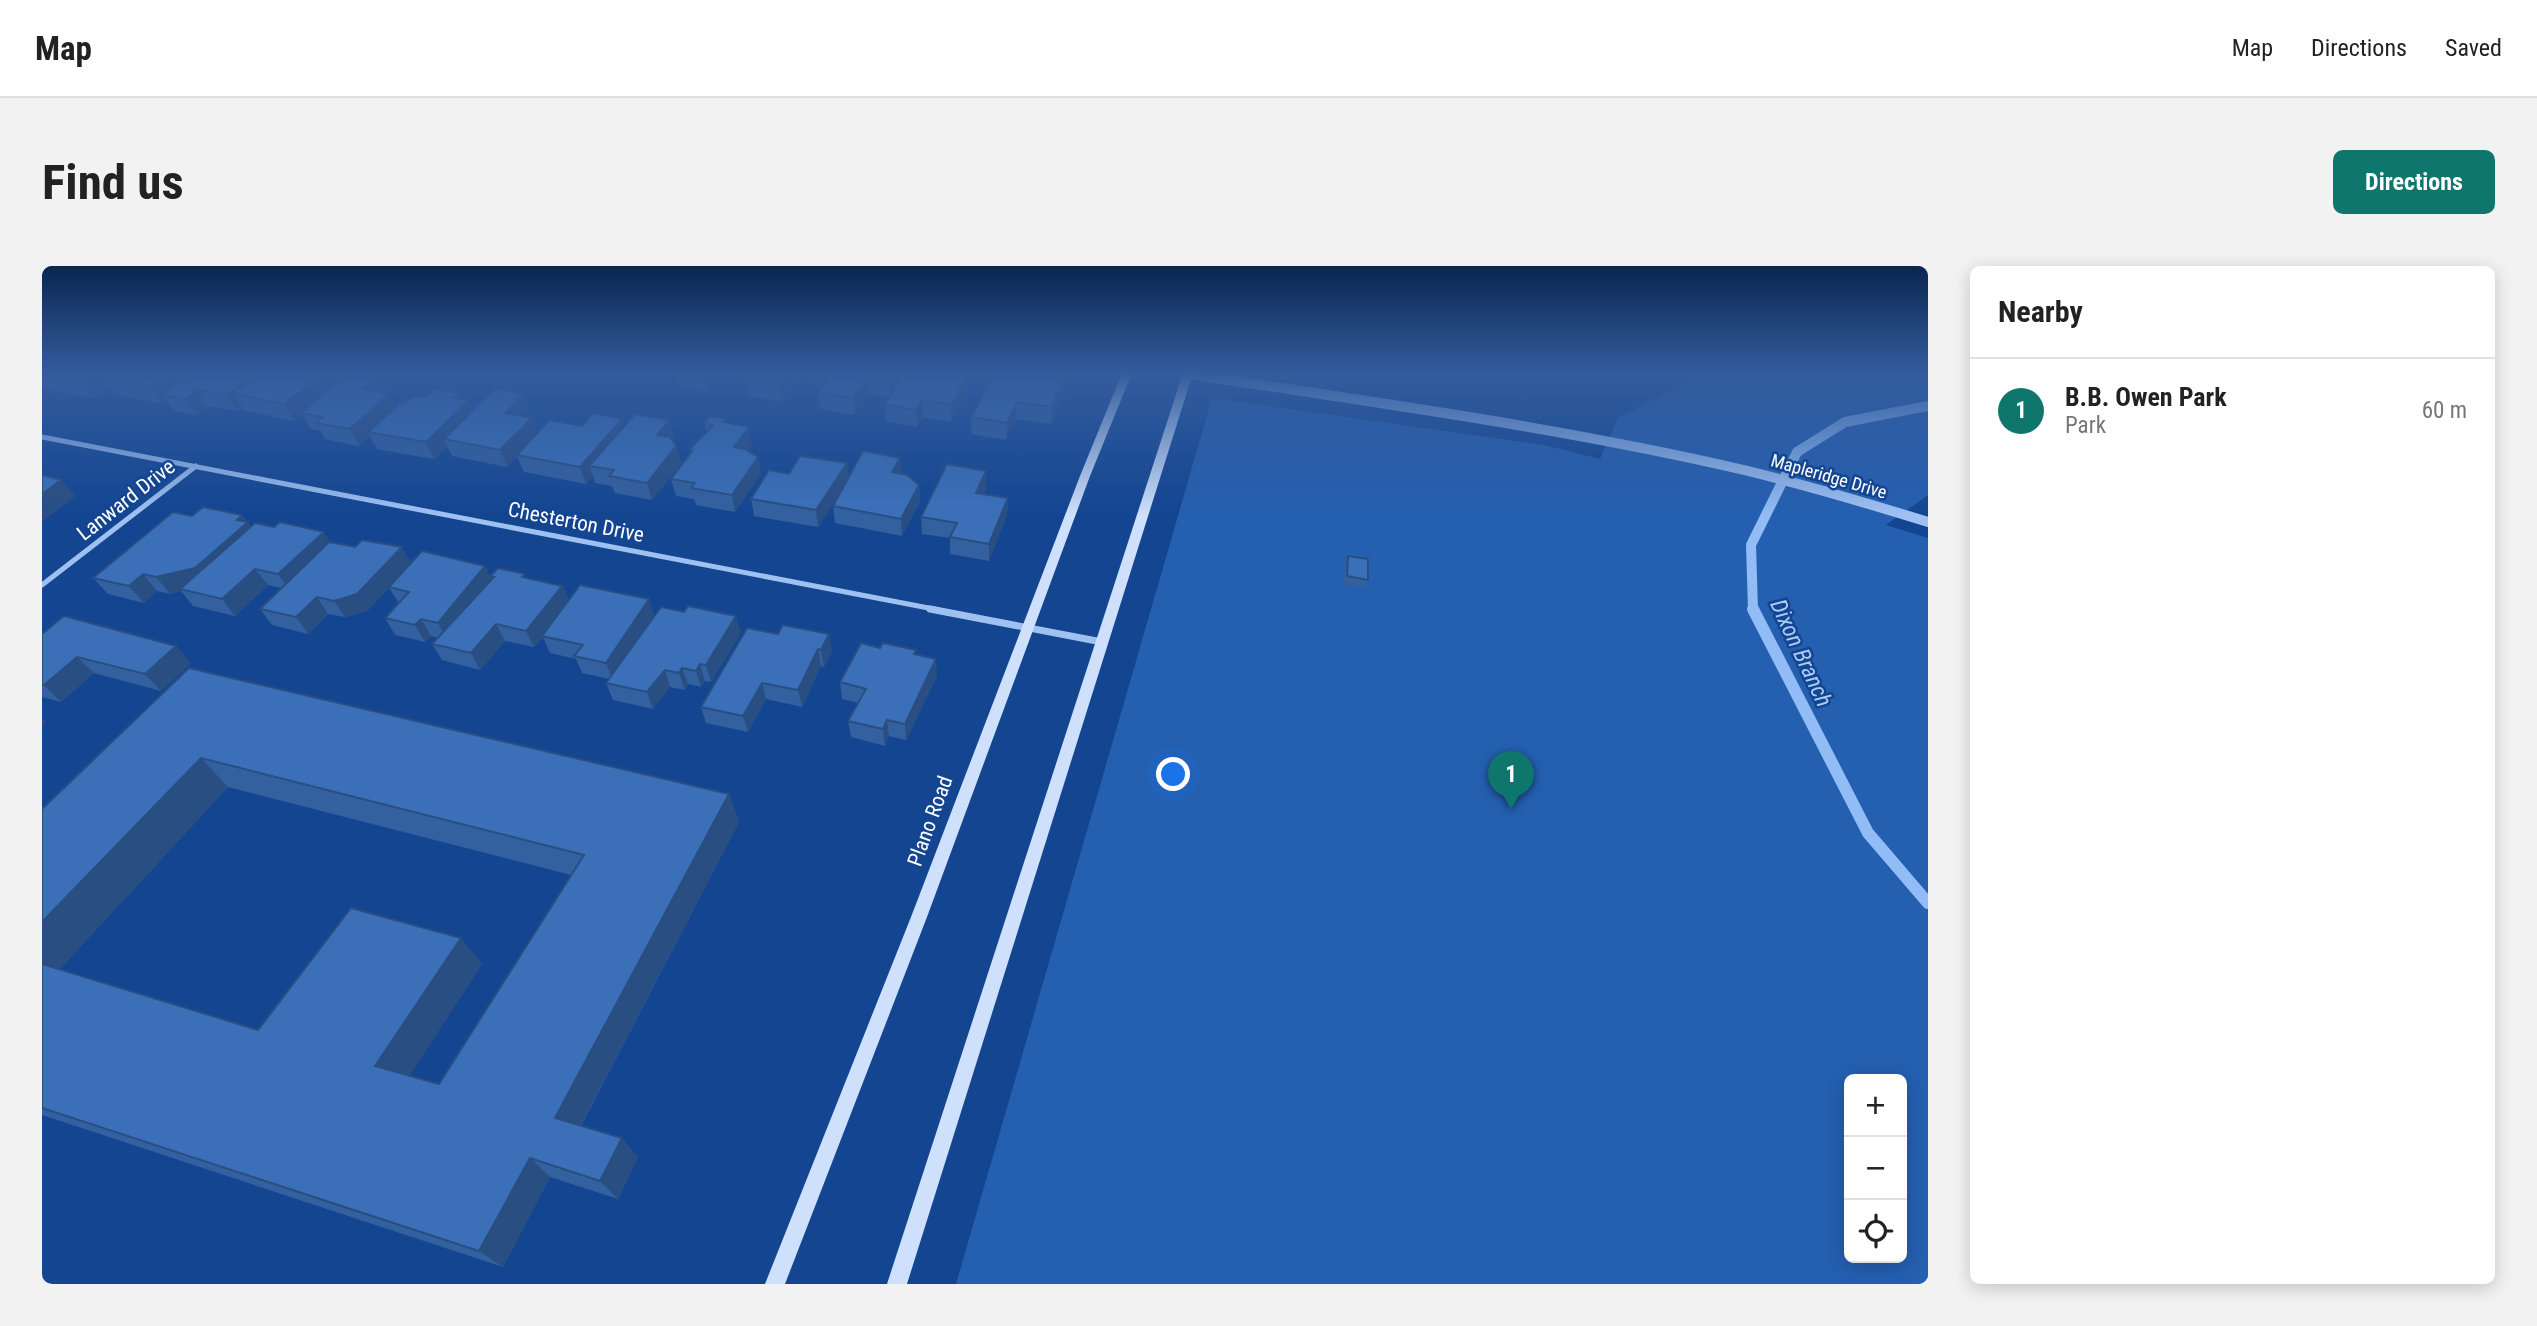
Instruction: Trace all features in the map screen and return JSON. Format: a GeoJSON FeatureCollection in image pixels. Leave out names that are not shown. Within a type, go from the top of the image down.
{"type":"FeatureCollection","features":[{"type":"Feature","properties":{"kind":"main road","name":"Plano Road"},"geometry":{"type":"LineString","coordinates":[[775,1284],[1109,421]]}},
{"type":"Feature","properties":{"kind":"main road"},"geometry":{"type":"LineString","coordinates":[[897,1284],[1171,421]]}},
{"type":"Feature","properties":{"kind":"street","name":"Mapleridge Drive"},"geometry":{"type":"LineString","coordinates":[[1489,421],[1690,456],[1871,503],[1928,522]]}},
{"type":"Feature","properties":{"kind":"street","name":"Chesterton Drive"},"geometry":{"type":"LineString","coordinates":[[42,437],[1102,642]]}},
{"type":"Feature","properties":{"kind":"street","name":"Lanward Drive"},"geometry":{"type":"LineString","coordinates":[[42,585],[196,466]]}},
{"type":"Feature","properties":{"kind":"shaded area"},"geometry":{"type":"Polygon","coordinates":[[[1205,421],[1371,421],[1544,445],[1600,459],[1617,421],[1928,421],[1928,495],[1886,525],[1928,538],[1928,1284],[956,1284],[1205,421]]]}},
{"type":"Feature","properties":{"kind":"building"},"geometry":{"type":"Polygon","coordinates":[[[319,421],[359,421],[350,429],[316,423],[319,421]]]}},
{"type":"Feature","properties":{"kind":"building"},"geometry":{"type":"Polygon","coordinates":[[[381,421],[448,421],[426,442],[368,432],[381,421]]]}},
{"type":"Feature","properties":{"kind":"building"},"geometry":{"type":"Polygon","coordinates":[[[462,421],[529,421],[500,450],[444,439],[462,421]]]}},
{"type":"Feature","properties":{"kind":"building"},"geometry":{"type":"Polygon","coordinates":[[[549,421],[582,426],[587,421],[621,421],[580,467],[517,455],[549,421]]]}},
{"type":"Feature","properties":{"kind":"building"},"geometry":{"type":"Polygon","coordinates":[[[629,421],[669,421],[657,435],[670,437],[676,446],[647,483],[609,476],[614,470],[589,466],[629,421]]]}},
{"type":"Feature","properties":{"kind":"building"},"geometry":{"type":"Polygon","coordinates":[[[706,421],[725,421],[724,422],[749,427],[734,447],[758,457],[732,495],[691,488],[695,483],[671,479],[693,450],[690,449],[713,425],[704,423],[706,421]]]}},
{"type":"Feature","properties":{"kind":"building"},"geometry":{"type":"Polygon","coordinates":[[[863,451],[900,458],[892,472],[907,475],[919,485],[901,519],[833,506],[863,451]]]}},
{"type":"Feature","properties":{"kind":"building"},"geometry":{"type":"Polygon","coordinates":[[[800,456],[847,463],[816,510],[751,499],[769,470],[789,474],[800,456]]]}},
{"type":"Feature","properties":{"kind":"building"},"geometry":{"type":"Polygon","coordinates":[[[947,464],[986,471],[976,493],[1008,498],[989,544],[950,537],[957,523],[921,517],[947,464]]]}},
{"type":"Feature","properties":{"kind":"building"},"geometry":{"type":"Polygon","coordinates":[[[42,475],[61,480],[42,494],[42,475]]]}},
{"type":"Feature","properties":{"kind":"building"},"geometry":{"type":"Polygon","coordinates":[[[203,507],[242,515],[237,520],[248,522],[195,568],[156,577],[143,574],[129,586],[93,578],[173,512],[192,516],[203,507]]]}},
{"type":"Feature","properties":{"kind":"building"},"geometry":{"type":"Polygon","coordinates":[[[280,522],[324,532],[278,574],[255,569],[222,599],[180,589],[255,523],[274,527],[280,522]]]}},
{"type":"Feature","properties":{"kind":"building"},"geometry":{"type":"Polygon","coordinates":[[[362,540],[402,547],[357,594],[334,601],[317,597],[296,617],[260,609],[329,542],[355,547],[362,540]]]}},
{"type":"Feature","properties":{"kind":"building"},"geometry":{"type":"Polygon","coordinates":[[[422,551],[485,566],[438,623],[421,619],[415,625],[385,618],[409,592],[389,587],[422,551]]]}},
{"type":"Feature","properties":{"kind":"building"},"geometry":{"type":"Polygon","coordinates":[[[1348,556],[1368,559],[1368,580],[1347,576],[1348,556]]]}},
{"type":"Feature","properties":{"kind":"building"},"geometry":{"type":"Polygon","coordinates":[[[498,568],[525,574],[522,577],[562,586],[526,631],[496,624],[471,653],[432,644],[494,577],[490,577],[498,568]]]}},
{"type":"Feature","properties":{"kind":"building"},"geometry":{"type":"Polygon","coordinates":[[[580,585],[649,599],[606,663],[574,656],[583,645],[542,636],[580,585]]]}},
{"type":"Feature","properties":{"kind":"building"},"geometry":{"type":"Polygon","coordinates":[[[688,606],[736,616],[706,665],[700,664],[696,671],[682,668],[679,673],[665,670],[647,692],[606,683],[661,607],[684,612],[688,606]]]}},
{"type":"Feature","properties":{"kind":"building"},"geometry":{"type":"Polygon","coordinates":[[[64,616],[176,646],[145,674],[77,657],[42,685],[42,634],[64,616]]]}},
{"type":"Feature","properties":{"kind":"building"},"geometry":{"type":"Polygon","coordinates":[[[783,625],[829,634],[821,650],[818,649],[798,690],[762,683],[743,716],[701,707],[747,628],[778,634],[783,625]]]}},
{"type":"Feature","properties":{"kind":"building"},"geometry":{"type":"Polygon","coordinates":[[[861,643],[880,648],[883,643],[916,650],[914,654],[936,659],[905,724],[887,720],[883,729],[848,721],[866,689],[840,682],[861,643]]]}},
{"type":"Feature","properties":{"kind":"building"},"geometry":{"type":"Polygon","coordinates":[[[189,668],[729,794],[555,1118],[622,1138],[600,1181],[530,1158],[479,1251],[42,1108],[42,964],[258,1030],[351,908],[461,938],[375,1066],[439,1084],[584,855],[201,758],[42,922],[42,809],[189,668]]]}},
{"type":"Feature","properties":{"kind":"waterway","name":"Dixon Branch"},"geometry":{"type":"LineString","coordinates":[[1753,610],[1751,545],[1797,452],[1845,422],[1853,421]]}},
{"type":"Feature","properties":{"kind":"waterway","name":"Dixon Branch"},"geometry":{"type":"LineString","coordinates":[[1753,609],[1868,833],[1928,903]]}},
{"type":"Feature","properties":{"kind":"place","name":"B.B. Owen Park"},"geometry":{"type":"Point","coordinates":[1511,809]}}]}
